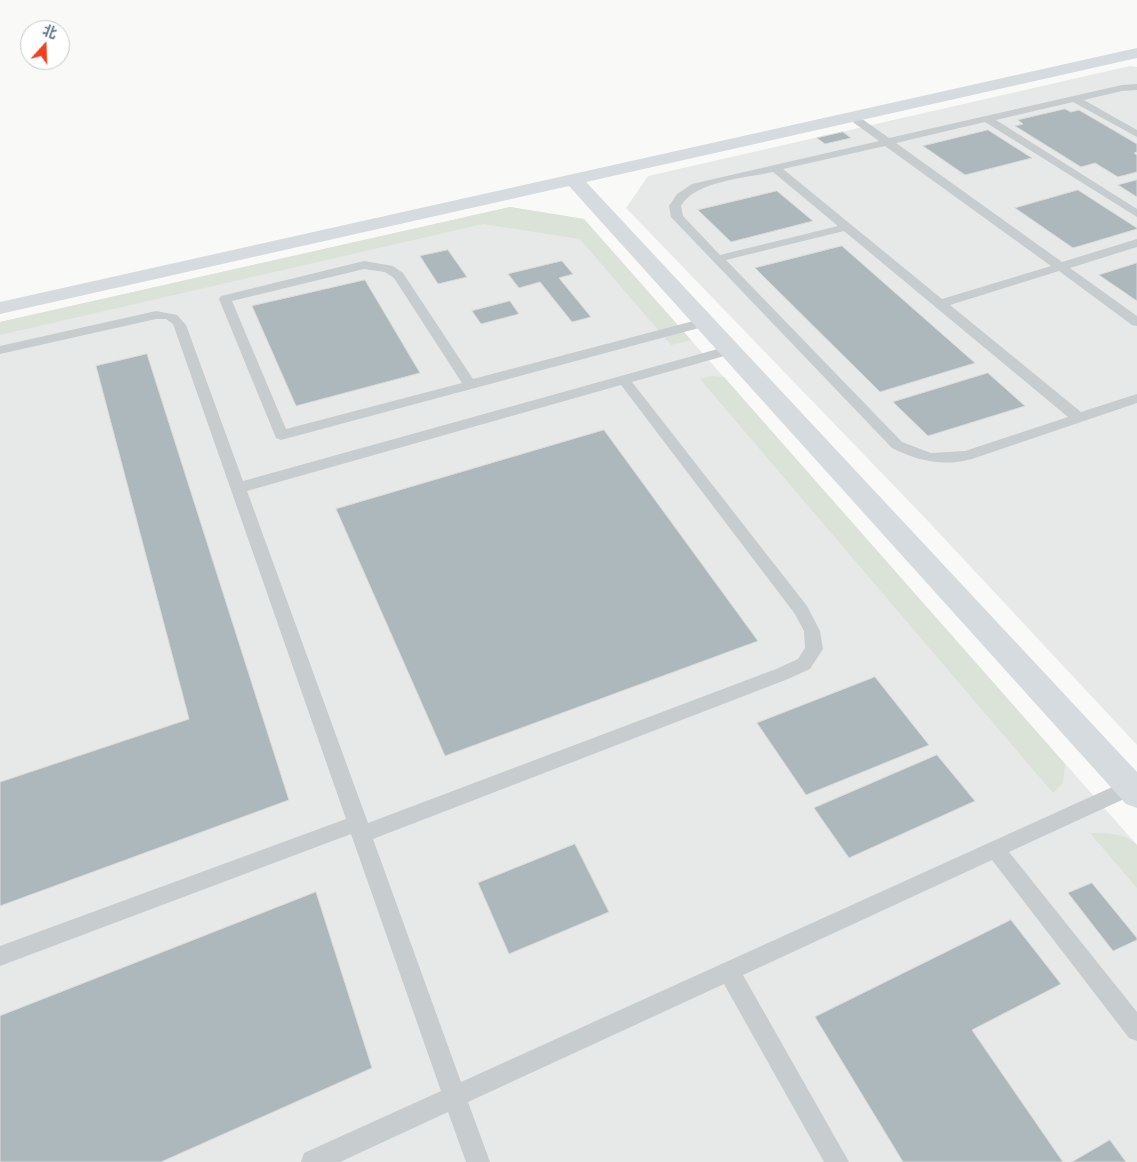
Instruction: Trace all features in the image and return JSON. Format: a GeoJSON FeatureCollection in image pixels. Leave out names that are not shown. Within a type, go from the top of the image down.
{"type":"FeatureCollection","features":[{"type":"Feature","properties":{"kind":"main road"},"geometry":{"type":"LineString","coordinates":[[0,308],[575,181],[1137,53]]}},
{"type":"Feature","properties":{"kind":"main road"},"geometry":{"type":"LineString","coordinates":[[575,181],[1133,790]]}},
{"type":"Feature","properties":{"kind":"lane"},"geometry":{"type":"LineString","coordinates":[[1137,87],[1122,88],[1076,98],[696,186],[681,196],[675,206],[677,217],[897,445],[920,456],[943,460],[968,456],[1137,398]]}},
{"type":"Feature","properties":{"kind":"lane"},"geometry":{"type":"LineString","coordinates":[[1076,98],[1137,134]]}},
{"type":"Feature","properties":{"kind":"lane"},"geometry":{"type":"LineString","coordinates":[[854,118],[1137,322]]}},
{"type":"Feature","properties":{"kind":"lane"},"geometry":{"type":"LineString","coordinates":[[987,119],[1137,214]]}},
{"type":"Feature","properties":{"kind":"lane"},"geometry":{"type":"LineString","coordinates":[[775,168],[1079,418]]}},
{"type":"Feature","properties":{"kind":"lane"},"geometry":{"type":"LineString","coordinates":[[717,259],[846,227]]}},
{"type":"Feature","properties":{"kind":"lane"},"geometry":{"type":"LineString","coordinates":[[940,304],[1137,243]]}},
{"type":"Feature","properties":{"kind":"lane"},"geometry":{"type":"LineString","coordinates":[[470,385],[399,276],[389,269],[364,265],[225,299],[281,435],[470,385],[705,322]]}},
{"type":"Feature","properties":{"kind":"lane"},"geometry":{"type":"LineString","coordinates":[[0,350],[156,315],[168,315],[176,319],[180,325],[478,1162]]}},
{"type":"Feature","properties":{"kind":"lane"},"geometry":{"type":"LineString","coordinates":[[238,488],[730,350]]}},
{"type":"Feature","properties":{"kind":"lane"},"geometry":{"type":"LineString","coordinates":[[0,956],[360,828],[782,674],[804,664],[814,649],[812,631],[801,610],[624,380]]}},
{"type":"Feature","properties":{"kind":"lane"},"geometry":{"type":"LineString","coordinates":[[313,1162],[995,848],[1133,790]]}},
{"type":"Feature","properties":{"kind":"lane"},"geometry":{"type":"LineString","coordinates":[[995,848],[1137,1030]]}},
{"type":"Feature","properties":{"kind":"lane"},"geometry":{"type":"LineString","coordinates":[[729,971],[837,1162]]}},
{"type":"Feature","properties":{"kind":"shaded area"},"geometry":{"type":"Polygon","coordinates":[[[1130,66],[1137,67],[1137,745],[927,520],[626,208],[648,176],[1130,66]]]}},
{"type":"Feature","properties":{"kind":"shaded area"},"geometry":{"type":"Polygon","coordinates":[[[510,207],[584,219],[1137,845],[1137,1162],[0,1162],[0,322],[510,207]]]}},
{"type":"Feature","properties":{"kind":"shaded area"},"geometry":{"type":"Polygon","coordinates":[[[510,207],[584,219],[691,340],[671,345],[580,239],[483,224],[0,335],[0,322],[510,207]]]}},
{"type":"Feature","properties":{"kind":"shaded area"},"geometry":{"type":"Polygon","coordinates":[[[711,376],[724,377],[1065,764],[1063,783],[1053,793],[700,379],[711,376]]]}},
{"type":"Feature","properties":{"kind":"shaded area"},"geometry":{"type":"Polygon","coordinates":[[[1090,833],[1122,836],[1137,845],[1137,888],[1090,833]]]}},
{"type":"Feature","properties":{"kind":"building"},"geometry":{"type":"Polygon","coordinates":[[[1065,109],[1071,112],[1079,110],[1137,144],[1137,152],[1134,153],[1137,155],[1137,172],[1118,177],[1095,163],[1081,167],[1015,126],[1023,124],[1018,120],[1065,109]]]}},
{"type":"Feature","properties":{"kind":"building"},"geometry":{"type":"Polygon","coordinates":[[[988,130],[1032,158],[965,175],[923,146],[988,130]]]}},
{"type":"Feature","properties":{"kind":"building"},"geometry":{"type":"Polygon","coordinates":[[[843,132],[851,138],[825,144],[817,138],[843,132]]]}},
{"type":"Feature","properties":{"kind":"building"},"geometry":{"type":"Polygon","coordinates":[[[1137,180],[1137,197],[1118,185],[1137,180]]]}},
{"type":"Feature","properties":{"kind":"building"},"geometry":{"type":"Polygon","coordinates":[[[1078,190],[1137,229],[1073,248],[1015,208],[1078,190]]]}},
{"type":"Feature","properties":{"kind":"building"},"geometry":{"type":"Polygon","coordinates":[[[777,191],[813,221],[731,242],[698,210],[777,191]]]}},
{"type":"Feature","properties":{"kind":"building"},"geometry":{"type":"Polygon","coordinates":[[[842,246],[975,363],[880,392],[755,268],[842,246]]]}},
{"type":"Feature","properties":{"kind":"building"},"geometry":{"type":"Polygon","coordinates":[[[448,250],[467,277],[438,284],[420,256],[448,250]]]}},
{"type":"Feature","properties":{"kind":"building"},"geometry":{"type":"Polygon","coordinates":[[[562,261],[573,274],[559,278],[591,317],[572,322],[540,282],[519,288],[508,274],[562,261]]]}},
{"type":"Feature","properties":{"kind":"building"},"geometry":{"type":"Polygon","coordinates":[[[1137,263],[1137,301],[1099,275],[1137,263]]]}},
{"type":"Feature","properties":{"kind":"building"},"geometry":{"type":"Polygon","coordinates":[[[365,280],[420,373],[296,406],[252,306],[365,280]]]}},
{"type":"Feature","properties":{"kind":"building"},"geometry":{"type":"Polygon","coordinates":[[[510,301],[519,314],[481,324],[472,311],[510,301]]]}},
{"type":"Feature","properties":{"kind":"building"},"geometry":{"type":"Polygon","coordinates":[[[147,354],[289,800],[0,906],[0,782],[189,719],[96,366],[147,354]]]}},
{"type":"Feature","properties":{"kind":"building"},"geometry":{"type":"Polygon","coordinates":[[[988,373],[1025,406],[928,436],[893,402],[988,373]]]}},
{"type":"Feature","properties":{"kind":"building"},"geometry":{"type":"Polygon","coordinates":[[[604,430],[758,641],[445,756],[336,509],[604,430]]]}},
{"type":"Feature","properties":{"kind":"building"},"geometry":{"type":"Polygon","coordinates":[[[875,677],[929,745],[806,795],[757,723],[875,677]]]}},
{"type":"Feature","properties":{"kind":"building"},"geometry":{"type":"Polygon","coordinates":[[[937,755],[975,801],[849,858],[814,808],[937,755]]]}},
{"type":"Feature","properties":{"kind":"building"},"geometry":{"type":"Polygon","coordinates":[[[575,844],[609,912],[509,954],[478,883],[575,844]]]}},
{"type":"Feature","properties":{"kind":"building"},"geometry":{"type":"Polygon","coordinates":[[[1092,883],[1137,940],[1113,951],[1068,893],[1092,883]]]}},
{"type":"Feature","properties":{"kind":"building"},"geometry":{"type":"Polygon","coordinates":[[[316,892],[372,1068],[161,1162],[0,1162],[0,1016],[316,892]]]}},
{"type":"Feature","properties":{"kind":"building"},"geometry":{"type":"Polygon","coordinates":[[[1011,920],[1061,984],[972,1030],[1063,1162],[903,1162],[815,1017],[1011,920]]]}},
{"type":"Feature","properties":{"kind":"building"},"geometry":{"type":"Polygon","coordinates":[[[1110,1140],[1126,1162],[1072,1162],[1110,1140]]]}}]}
